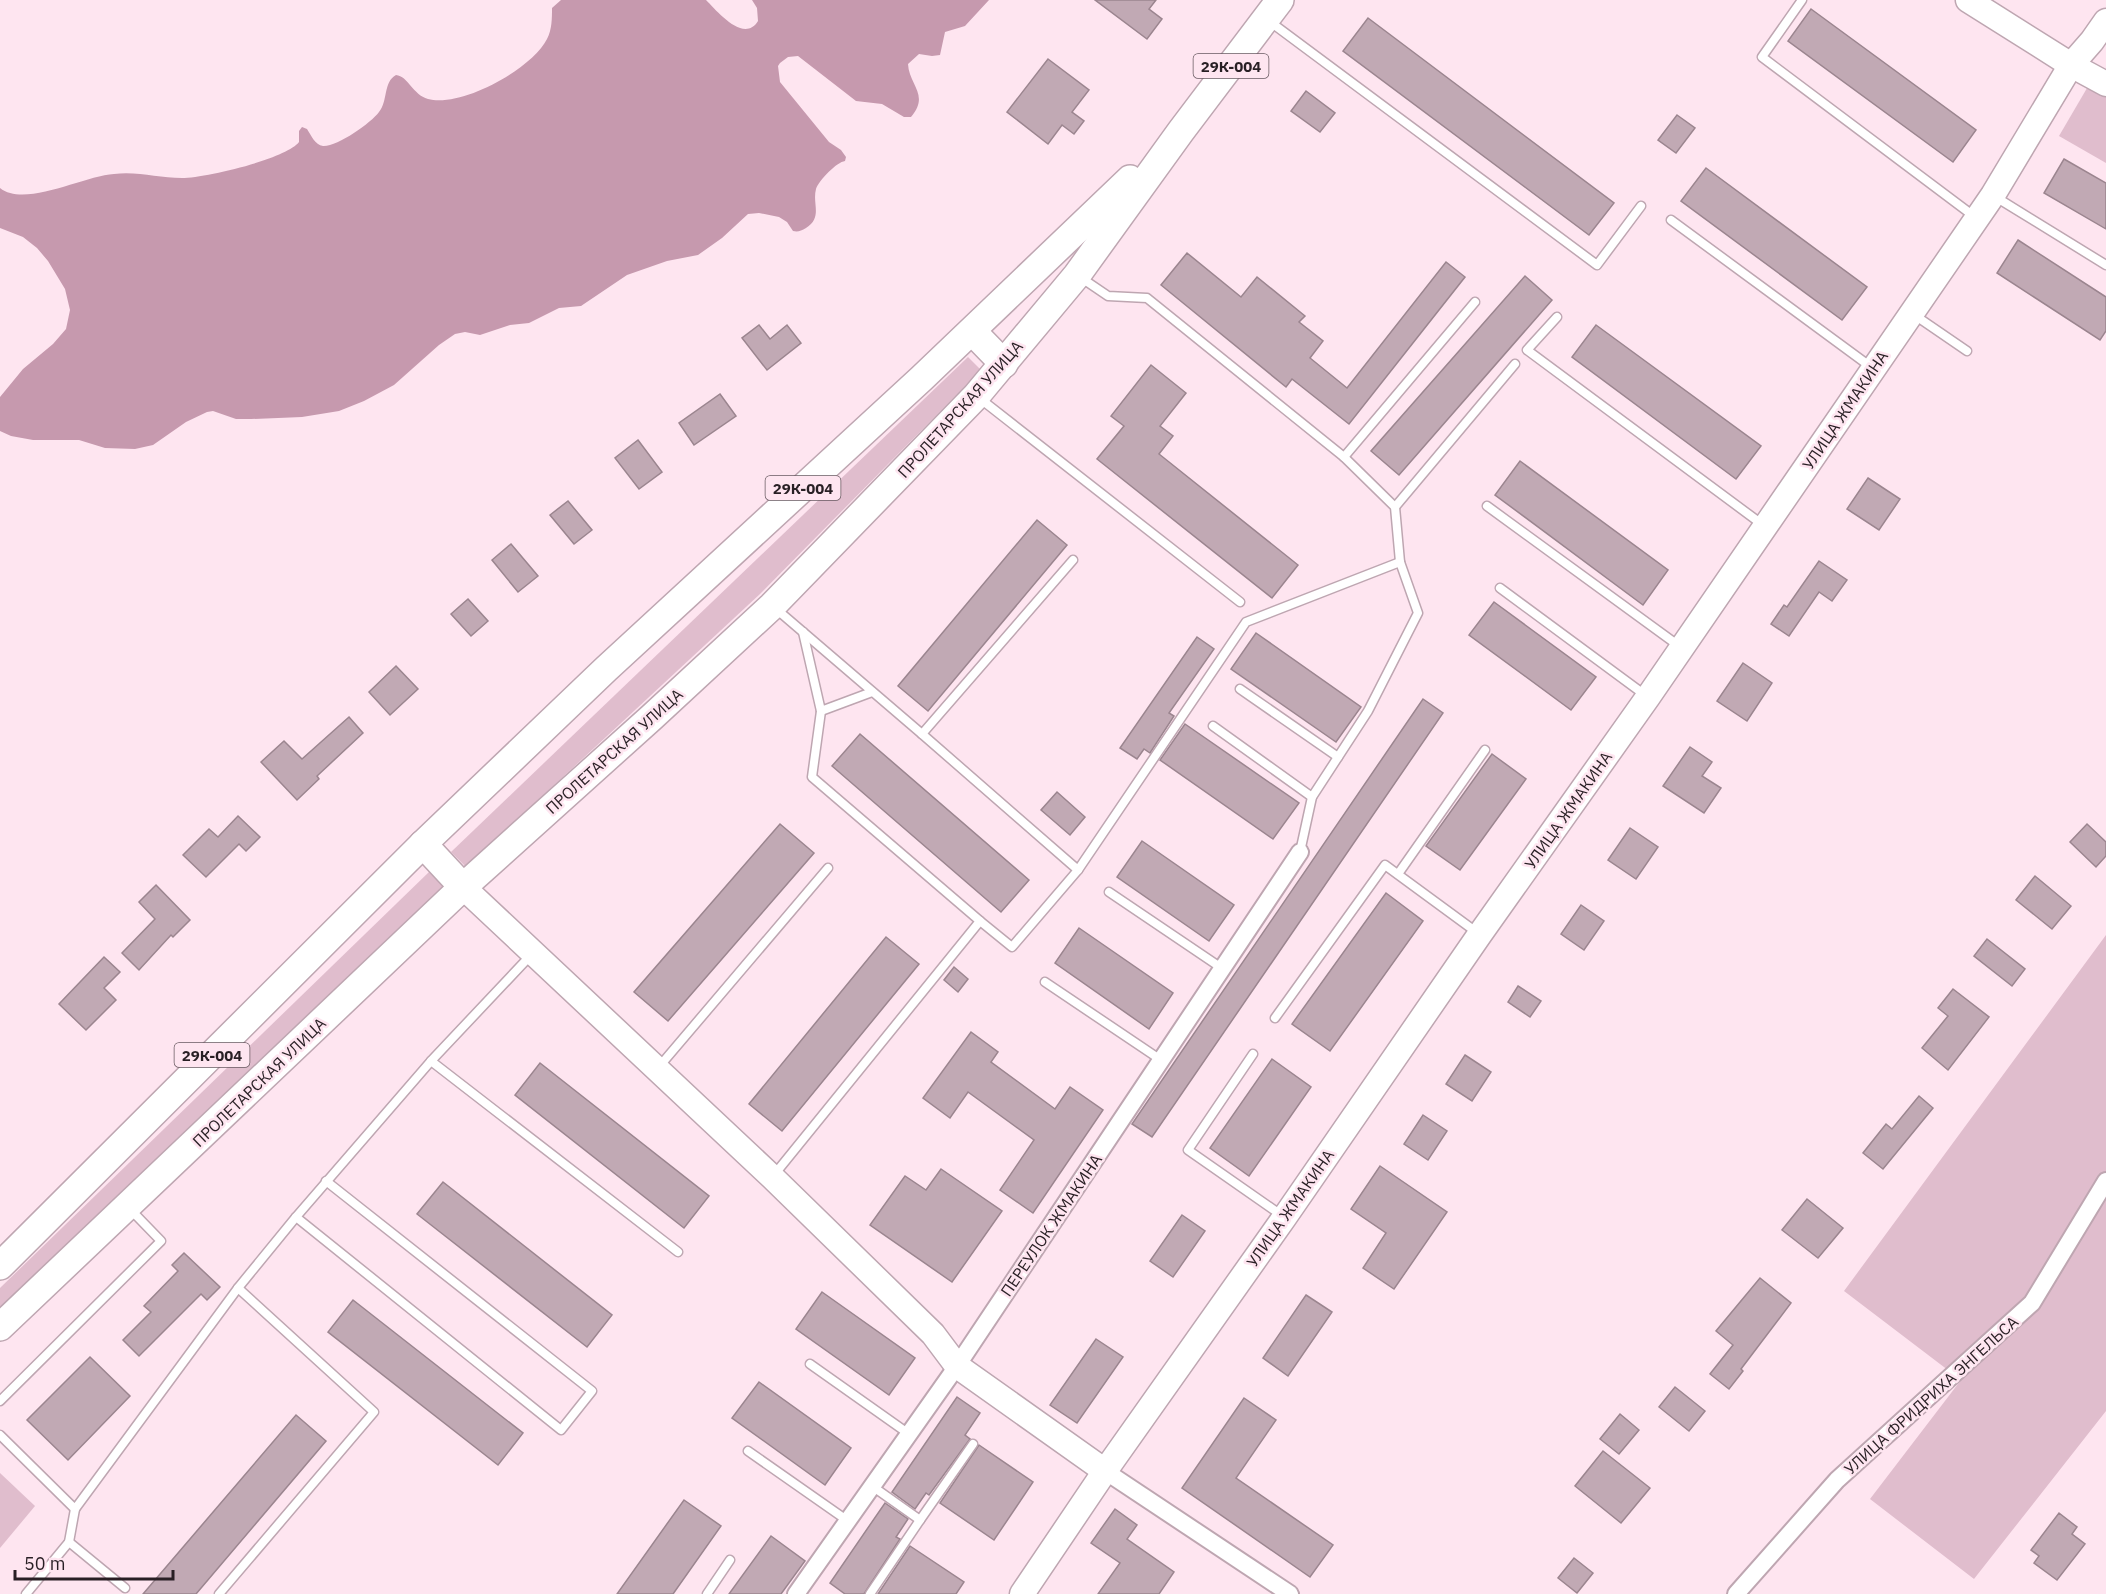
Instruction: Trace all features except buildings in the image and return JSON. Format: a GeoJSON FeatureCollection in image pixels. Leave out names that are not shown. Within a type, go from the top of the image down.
{"type":"FeatureCollection","features":[{"type":"Feature","properties":{"kind":"main road","name":"ПРОЛЕТАРСКАЯ УЛИЦА"},"geometry":{"type":"LineString","coordinates":[[0,1327],[463,887],[772,606],[976,396],[1077,275],[1181,131],[1273,10]]}},
{"type":"Feature","properties":{"kind":"main road","name":"ПРОЛЕТАРСКАЯ УЛИЦА"},"geometry":{"type":"LineString","coordinates":[[0,1266],[423,844],[606,669],[972,331],[1181,131]]}},
{"type":"Feature","properties":{"kind":"main road"},"geometry":{"type":"LineString","coordinates":[[972,331],[1004,364]]}},
{"type":"Feature","properties":{"kind":"main road"},"geometry":{"type":"LineString","coordinates":[[423,844],[463,887]]}},
{"type":"Feature","properties":{"kind":"street"},"geometry":{"type":"LineString","coordinates":[[1968,0],[2071,65],[2106,84]]}},
{"type":"Feature","properties":{"kind":"street","name":"УЛИЦА ЖМАКИНА"},"geometry":{"type":"LineString","coordinates":[[1022,1594],[1105,1470],[1648,698],[1993,195],[2071,65],[2106,21]]}},
{"type":"Feature","properties":{"kind":"street","name":"ПЕРЕУЛОК ЖМАКИНА"},"geometry":{"type":"LineString","coordinates":[[796,1594],[957,1366],[1300,852]]}},
{"type":"Feature","properties":{"kind":"street"},"geometry":{"type":"LineString","coordinates":[[463,887],[772,1177],[933,1334],[957,1366],[1105,1470],[1290,1594]]}},
{"type":"Feature","properties":{"kind":"street","name":"УЛИЦА ФРИДРИХА ЭНГЕЛЬСА"},"geometry":{"type":"LineString","coordinates":[[1736,1594],[1837,1480],[2032,1303],[2106,1181]]}},
{"type":"Feature","properties":{"kind":"lane"},"geometry":{"type":"LineString","coordinates":[[1802,0],[1762,57],[1977,218]]}},
{"type":"Feature","properties":{"kind":"lane"},"geometry":{"type":"LineString","coordinates":[[1273,10],[1597,265],[1641,206]]}},
{"type":"Feature","properties":{"kind":"lane"},"geometry":{"type":"LineString","coordinates":[[1993,195],[2106,265]]}},
{"type":"Feature","properties":{"kind":"lane"},"geometry":{"type":"LineString","coordinates":[[1671,220],[1874,369]]}},
{"type":"Feature","properties":{"kind":"lane"},"geometry":{"type":"LineString","coordinates":[[1077,275],[1108,296],[1147,298],[1344,457],[1395,507],[1400,562],[1418,613],[1368,711],[1312,797],[1300,852]]}},
{"type":"Feature","properties":{"kind":"lane"},"geometry":{"type":"LineString","coordinates":[[1344,457],[1475,302]]}},
{"type":"Feature","properties":{"kind":"lane"},"geometry":{"type":"LineString","coordinates":[[1912,313],[1967,351]]}},
{"type":"Feature","properties":{"kind":"lane"},"geometry":{"type":"LineString","coordinates":[[1557,317],[1527,350],[1765,527]]}},
{"type":"Feature","properties":{"kind":"lane"},"geometry":{"type":"LineString","coordinates":[[1395,507],[1515,364]]}},
{"type":"Feature","properties":{"kind":"lane"},"geometry":{"type":"LineString","coordinates":[[976,396],[1240,602]]}},
{"type":"Feature","properties":{"kind":"lane"},"geometry":{"type":"LineString","coordinates":[[1487,506],[1682,648]]}},
{"type":"Feature","properties":{"kind":"lane"},"geometry":{"type":"LineString","coordinates":[[922,734],[1073,560]]}},
{"type":"Feature","properties":{"kind":"lane"},"geometry":{"type":"LineString","coordinates":[[802,632],[821,711],[812,777],[1012,947],[1078,870],[1246,622],[1400,562]]}},
{"type":"Feature","properties":{"kind":"lane"},"geometry":{"type":"LineString","coordinates":[[1500,588],[1648,698]]}},
{"type":"Feature","properties":{"kind":"lane"},"geometry":{"type":"LineString","coordinates":[[772,606],[1078,870]]}},
{"type":"Feature","properties":{"kind":"lane"},"geometry":{"type":"LineString","coordinates":[[1240,689],[1338,757]]}},
{"type":"Feature","properties":{"kind":"lane"},"geometry":{"type":"LineString","coordinates":[[821,711],[872,692]]}},
{"type":"Feature","properties":{"kind":"lane"},"geometry":{"type":"LineString","coordinates":[[1213,726],[1312,797]]}},
{"type":"Feature","properties":{"kind":"lane"},"geometry":{"type":"LineString","coordinates":[[1398,874],[1485,750]]}},
{"type":"Feature","properties":{"kind":"lane"},"geometry":{"type":"LineString","coordinates":[[1275,1018],[1385,865],[1480,934]]}},
{"type":"Feature","properties":{"kind":"lane"},"geometry":{"type":"LineString","coordinates":[[657,1068],[828,868]]}},
{"type":"Feature","properties":{"kind":"lane"},"geometry":{"type":"LineString","coordinates":[[1109,892],[1223,969]]}},
{"type":"Feature","properties":{"kind":"lane"},"geometry":{"type":"LineString","coordinates":[[772,1177],[980,921]]}},
{"type":"Feature","properties":{"kind":"lane"},"geometry":{"type":"LineString","coordinates":[[26,1594],[69,1542],[75,1509],[238,1288],[326,1181],[431,1061],[534,953]]}},
{"type":"Feature","properties":{"kind":"lane"},"geometry":{"type":"LineString","coordinates":[[1045,982],[1161,1060]]}},
{"type":"Feature","properties":{"kind":"lane"},"geometry":{"type":"LineString","coordinates":[[1253,1054],[1188,1150],[1284,1218]]}},
{"type":"Feature","properties":{"kind":"lane"},"geometry":{"type":"LineString","coordinates":[[431,1061],[678,1252]]}},
{"type":"Feature","properties":{"kind":"lane"},"geometry":{"type":"LineString","coordinates":[[296,1217],[561,1430],[592,1391],[326,1181]]}},
{"type":"Feature","properties":{"kind":"lane"},"geometry":{"type":"LineString","coordinates":[[0,1401],[161,1241],[128,1207]]}},
{"type":"Feature","properties":{"kind":"lane"},"geometry":{"type":"LineString","coordinates":[[219,1594],[374,1412],[238,1288]]}},
{"type":"Feature","properties":{"kind":"lane"},"geometry":{"type":"LineString","coordinates":[[810,1364],[909,1434]]}},
{"type":"Feature","properties":{"kind":"lane"},"geometry":{"type":"LineString","coordinates":[[0,1435],[75,1509]]}},
{"type":"Feature","properties":{"kind":"lane"},"geometry":{"type":"LineString","coordinates":[[870,1594],[973,1444]]}},
{"type":"Feature","properties":{"kind":"lane"},"geometry":{"type":"LineString","coordinates":[[748,1451],[848,1521]]}},
{"type":"Feature","properties":{"kind":"lane"},"geometry":{"type":"LineString","coordinates":[[872,1486],[920,1520]]}},
{"type":"Feature","properties":{"kind":"lane"},"geometry":{"type":"LineString","coordinates":[[69,1542],[125,1588]]}},
{"type":"Feature","properties":{"kind":"lane"},"geometry":{"type":"LineString","coordinates":[[707,1594],[730,1560]]}},
{"type":"Feature","properties":{"kind":"shaded area"},"geometry":{"type":"Polygon","coordinates":[[[561,0],[706,0],[724,18],[746,29],[758,21],[757,8],[752,0],[989,0],[965,26],[945,32],[940,55],[919,54],[908,64],[919,96],[919,102],[911,117],[904,117],[882,104],[856,101],[798,56],[788,57],[780,63],[778,66],[780,82],[829,142],[841,150],[846,157],[845,161],[824,176],[818,185],[815,195],[816,215],[811,224],[803,230],[793,231],[787,222],[779,217],[759,213],[748,214],[722,238],[698,255],[667,261],[627,275],[581,306],[559,308],[529,323],[510,325],[480,335],[465,332],[455,334],[439,345],[394,385],[339,411],[302,417],[251,419],[236,419],[213,411],[207,412],[186,422],[153,445],[135,449],[105,448],[79,440],[33,440],[11,436],[0,431],[0,397],[23,369],[53,344],[66,329],[70,310],[65,289],[37,248],[23,237],[0,228],[0,188],[24,195],[114,174],[131,173],[182,178],[208,175],[278,155],[299,142],[299,131],[302,127],[307,129],[318,144],[323,146],[337,143],[375,117],[384,103],[389,82],[396,75],[404,79],[423,97],[442,100],[476,92],[511,74],[539,51],[551,28],[552,8],[561,0]]]}},
{"type":"Feature","properties":{"kind":"shaded area"},"geometry":{"type":"Polygon","coordinates":[[[2090,83],[2106,92],[2106,163],[2059,136],[2090,83]]]}},
{"type":"Feature","properties":{"kind":"shaded area"},"geometry":{"type":"Polygon","coordinates":[[[968,357],[981,370],[760,594],[466,867],[451,852],[968,357]]]}},
{"type":"Feature","properties":{"kind":"shaded area"},"geometry":{"type":"Polygon","coordinates":[[[430,871],[445,887],[0,1308],[0,1288],[430,871]]]}},
{"type":"Feature","properties":{"kind":"shaded area"},"geometry":{"type":"Polygon","coordinates":[[[2106,935],[2106,1411],[1974,1579],[1870,1499],[1961,1380],[1844,1291],[2106,935]]]}},
{"type":"Feature","properties":{"kind":"shaded area"},"geometry":{"type":"Polygon","coordinates":[[[0,1473],[35,1506],[0,1548],[0,1473]]]}}]}
